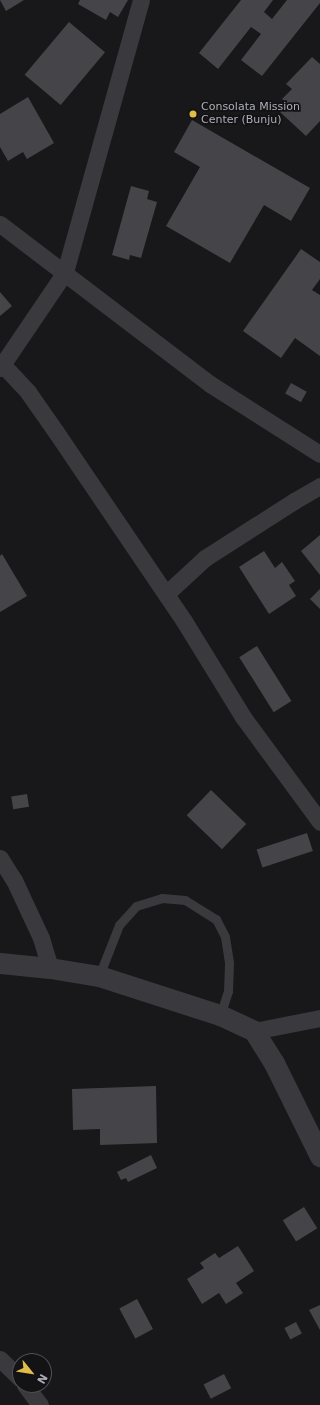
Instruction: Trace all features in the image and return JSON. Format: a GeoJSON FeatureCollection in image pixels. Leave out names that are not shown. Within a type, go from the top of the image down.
{"type":"FeatureCollection","features":[{"type":"Feature","properties":{"kind":"street"},"geometry":{"type":"LineString","coordinates":[[141,0],[64,272],[2,367],[28,392],[166,594],[243,717],[320,822]]}},
{"type":"Feature","properties":{"kind":"street"},"geometry":{"type":"LineString","coordinates":[[0,224],[210,384],[320,454]]}},
{"type":"Feature","properties":{"kind":"street"},"geometry":{"type":"LineString","coordinates":[[166,594],[205,558],[320,486]]}},
{"type":"Feature","properties":{"kind":"street"},"geometry":{"type":"LineString","coordinates":[[0,858],[14,880],[37,931],[50,968]]}},
{"type":"Feature","properties":{"kind":"street"},"geometry":{"type":"LineString","coordinates":[[0,963],[50,968],[100,976],[220,1015],[254,1031],[274,1063],[320,1156]]}},
{"type":"Feature","properties":{"kind":"street"},"geometry":{"type":"LineString","coordinates":[[254,1031],[320,1018]]}},
{"type":"Feature","properties":{"kind":"street"},"geometry":{"type":"LineString","coordinates":[[0,1359],[12,1370]]}},
{"type":"Feature","properties":{"kind":"street"},"geometry":{"type":"LineString","coordinates":[[31,1393],[40,1405]]}},
{"type":"Feature","properties":{"kind":"lane"},"geometry":{"type":"LineString","coordinates":[[100,976],[119,925],[136,906],[162,898],[186,900],[216,919],[225,937],[229,962],[228,991],[220,1015]]}},
{"type":"Feature","properties":{"kind":"building"},"geometry":{"type":"Polygon","coordinates":[[[0,0],[24,0],[6,11],[0,0]]]}},
{"type":"Feature","properties":{"kind":"building"},"geometry":{"type":"Polygon","coordinates":[[[80,0],[128,0],[118,17],[110,12],[106,20],[78,4],[80,0]]]}},
{"type":"Feature","properties":{"kind":"building"},"geometry":{"type":"Polygon","coordinates":[[[241,0],[273,0],[264,12],[272,19],[287,0],[320,0],[320,3],[262,76],[241,60],[261,34],[251,27],[218,69],[199,53],[241,0]]]}},
{"type":"Feature","properties":{"kind":"building"},"geometry":{"type":"Polygon","coordinates":[[[69,22],[105,52],[61,105],[25,75],[69,22]]]}},
{"type":"Feature","properties":{"kind":"building"},"geometry":{"type":"Polygon","coordinates":[[[312,57],[320,64],[320,121],[306,136],[280,112],[287,104],[282,99],[292,89],[286,84],[312,57]]]}},
{"type":"Feature","properties":{"kind":"building"},"geometry":{"type":"Polygon","coordinates":[[[28,97],[54,143],[27,159],[23,152],[8,161],[0,147],[0,114],[28,97]]]}},
{"type":"Feature","properties":{"kind":"building"},"geometry":{"type":"Polygon","coordinates":[[[192,120],[310,188],[291,221],[264,205],[230,263],[166,226],[200,167],[174,152],[192,120]]]}},
{"type":"Feature","properties":{"kind":"building"},"geometry":{"type":"Polygon","coordinates":[[[131,186],[149,191],[147,199],[157,202],[141,258],[130,255],[129,260],[112,255],[131,186]]]}},
{"type":"Feature","properties":{"kind":"building"},"geometry":{"type":"Polygon","coordinates":[[[301,249],[320,262],[320,279],[312,290],[320,295],[320,356],[295,338],[281,358],[243,331],[301,249]]]}},
{"type":"Feature","properties":{"kind":"building"},"geometry":{"type":"Polygon","coordinates":[[[0,292],[12,306],[0,316],[0,292]]]}},
{"type":"Feature","properties":{"kind":"building"},"geometry":{"type":"Polygon","coordinates":[[[291,383],[307,392],[301,402],[285,393],[291,383]]]}},
{"type":"Feature","properties":{"kind":"building"},"geometry":{"type":"Polygon","coordinates":[[[320,535],[320,575],[301,551],[320,535]]]}},
{"type":"Feature","properties":{"kind":"building"},"geometry":{"type":"Polygon","coordinates":[[[264,551],[275,568],[282,562],[295,581],[289,585],[296,596],[269,614],[239,567],[264,551]]]}},
{"type":"Feature","properties":{"kind":"building"},"geometry":{"type":"Polygon","coordinates":[[[2,554],[27,596],[0,612],[0,556],[2,554]]]}},
{"type":"Feature","properties":{"kind":"building"},"geometry":{"type":"Polygon","coordinates":[[[320,589],[320,609],[310,599],[320,589]]]}},
{"type":"Feature","properties":{"kind":"building"},"geometry":{"type":"Polygon","coordinates":[[[257,646],[291,701],[274,712],[239,657],[257,646]]]}},
{"type":"Feature","properties":{"kind":"building"},"geometry":{"type":"Polygon","coordinates":[[[211,790],[246,824],[222,849],[187,815],[211,790]]]}},
{"type":"Feature","properties":{"kind":"building"},"geometry":{"type":"Polygon","coordinates":[[[27,794],[29,807],[13,809],[11,797],[27,794]]]}},
{"type":"Feature","properties":{"kind":"building"},"geometry":{"type":"Polygon","coordinates":[[[307,833],[313,851],[262,867],[257,849],[307,833]]]}},
{"type":"Feature","properties":{"kind":"building"},"geometry":{"type":"Polygon","coordinates":[[[156,1086],[157,1143],[100,1145],[100,1129],[73,1130],[72,1089],[156,1086]]]}},
{"type":"Feature","properties":{"kind":"building"},"geometry":{"type":"Polygon","coordinates":[[[151,1155],[157,1168],[128,1182],[126,1178],[121,1180],[117,1172],[151,1155]]]}},
{"type":"Feature","properties":{"kind":"building"},"geometry":{"type":"Polygon","coordinates":[[[304,1207],[317,1228],[296,1241],[283,1220],[304,1207]]]}},
{"type":"Feature","properties":{"kind":"building"},"geometry":{"type":"Polygon","coordinates":[[[238,1246],[254,1271],[236,1283],[243,1293],[226,1304],[219,1293],[202,1304],[187,1279],[204,1268],[200,1263],[215,1253],[219,1258],[238,1246]]]}},
{"type":"Feature","properties":{"kind":"building"},"geometry":{"type":"Polygon","coordinates":[[[137,1299],[153,1329],[135,1338],[119,1308],[137,1299]]]}},
{"type":"Feature","properties":{"kind":"building"},"geometry":{"type":"Polygon","coordinates":[[[320,1305],[320,1330],[309,1310],[320,1305]]]}},
{"type":"Feature","properties":{"kind":"building"},"geometry":{"type":"Polygon","coordinates":[[[296,1322],[302,1334],[290,1339],[284,1328],[296,1322]]]}},
{"type":"Feature","properties":{"kind":"building"},"geometry":{"type":"Polygon","coordinates":[[[224,1374],[231,1388],[211,1399],[204,1384],[224,1374]]]}},
{"type":"Feature","properties":{"kind":"place","name":"Consolata Mission Center (Bunju)"},"geometry":{"type":"Point","coordinates":[193,114]}}]}
